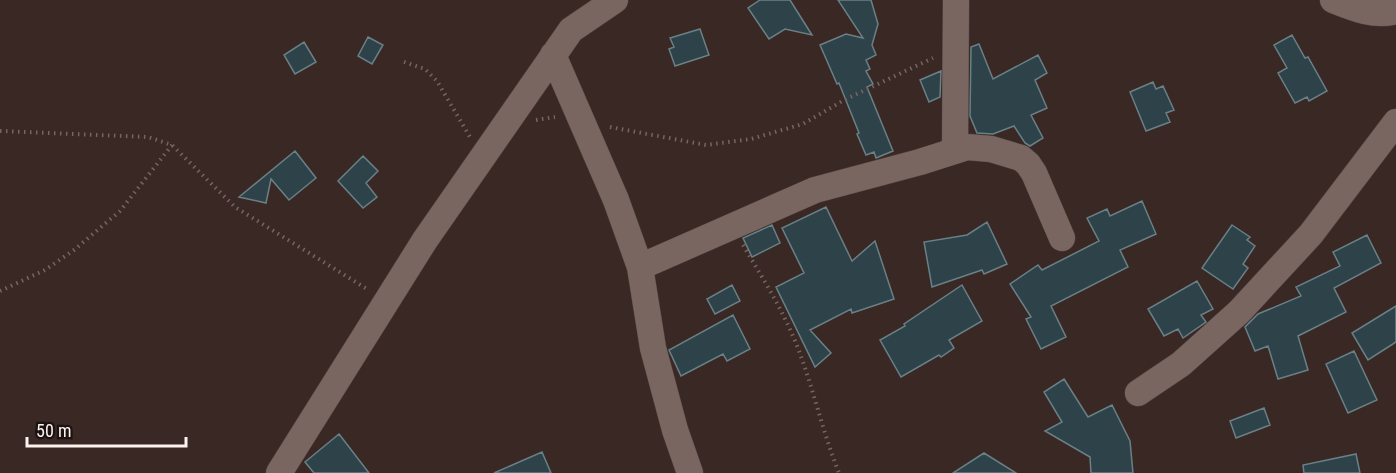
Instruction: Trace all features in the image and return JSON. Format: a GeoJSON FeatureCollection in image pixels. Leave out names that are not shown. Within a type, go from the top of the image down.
{"type":"FeatureCollection","features":[{"type":"Feature","properties":{"kind":"street"},"geometry":{"type":"LineString","coordinates":[[571,30],[579,0]]}},
{"type":"Feature","properties":{"kind":"street"},"geometry":{"type":"LineString","coordinates":[[279,473],[386,301],[553,55],[571,30],[615,0]]}},
{"type":"Feature","properties":{"kind":"street"},"geometry":{"type":"LineString","coordinates":[[955,150],[956,0]]}},
{"type":"Feature","properties":{"kind":"street"},"geometry":{"type":"LineString","coordinates":[[1334,0],[1359,10],[1387,14],[1396,11]]}},
{"type":"Feature","properties":{"kind":"street"},"geometry":{"type":"LineString","coordinates":[[553,55],[616,200],[640,267],[653,348],[675,430],[690,473]]}},
{"type":"Feature","properties":{"kind":"street"},"geometry":{"type":"LineString","coordinates":[[1138,393],[1180,364],[1239,312],[1311,234],[1396,122]]}},
{"type":"Feature","properties":{"kind":"street"},"geometry":{"type":"LineString","coordinates":[[640,267],[815,190],[967,147],[992,149],[1021,158],[1028,164],[1062,238]]}},
{"type":"Feature","properties":{"kind":"path"},"geometry":{"type":"LineString","coordinates":[[501,130],[546,117],[560,117],[706,145],[751,139],[803,124],[844,99],[956,48]]}},
{"type":"Feature","properties":{"kind":"path"},"geometry":{"type":"LineString","coordinates":[[404,62],[425,69],[437,81],[482,159]]}},
{"type":"Feature","properties":{"kind":"path"},"geometry":{"type":"LineString","coordinates":[[0,131],[148,137],[172,145],[235,207],[386,301]]}},
{"type":"Feature","properties":{"kind":"path"},"geometry":{"type":"LineString","coordinates":[[0,291],[45,270],[74,250],[120,211],[172,145]]}},
{"type":"Feature","properties":{"kind":"path"},"geometry":{"type":"LineString","coordinates":[[732,226],[779,308],[799,350],[827,442],[839,473]]}},
{"type":"Feature","properties":{"kind":"building"},"geometry":{"type":"Polygon","coordinates":[[[760,0],[790,0],[812,35],[785,29],[769,39],[748,8],[760,0]]]}},
{"type":"Feature","properties":{"kind":"building"},"geometry":{"type":"Polygon","coordinates":[[[838,0],[871,0],[878,24],[872,45],[876,55],[866,60],[870,69],[866,71],[873,84],[867,87],[893,151],[876,158],[874,152],[866,155],[839,83],[837,84],[820,45],[846,34],[863,38],[838,0]]]}},
{"type":"Feature","properties":{"kind":"building"},"geometry":{"type":"Polygon","coordinates":[[[700,29],[709,55],[675,66],[669,49],[674,47],[670,38],[700,29]]]}},
{"type":"Feature","properties":{"kind":"building"},"geometry":{"type":"Polygon","coordinates":[[[1292,35],[1305,58],[1308,57],[1327,91],[1309,101],[1307,97],[1295,103],[1278,73],[1287,68],[1274,45],[1292,35]]]}},
{"type":"Feature","properties":{"kind":"building"},"geometry":{"type":"Polygon","coordinates":[[[368,37],[383,45],[372,64],[358,56],[368,37]]]}},
{"type":"Feature","properties":{"kind":"building"},"geometry":{"type":"Polygon","coordinates":[[[304,42],[316,62],[295,74],[284,55],[304,42]]]}},
{"type":"Feature","properties":{"kind":"building"},"geometry":{"type":"Polygon","coordinates":[[[979,44],[993,79],[1038,55],[1047,73],[1035,80],[1047,108],[1031,115],[1043,138],[1030,146],[1025,143],[1014,126],[993,134],[977,133],[970,116],[971,47],[979,44]]]}},
{"type":"Feature","properties":{"kind":"building"},"geometry":{"type":"Polygon","coordinates":[[[941,71],[940,97],[929,102],[920,80],[941,71]]]}},
{"type":"Feature","properties":{"kind":"building"},"geometry":{"type":"Polygon","coordinates":[[[1153,82],[1156,89],[1163,86],[1174,110],[1166,113],[1170,122],[1146,131],[1130,92],[1153,82]]]}},
{"type":"Feature","properties":{"kind":"building"},"geometry":{"type":"Polygon","coordinates":[[[295,151],[316,178],[289,200],[271,179],[266,203],[239,197],[295,151]]]}},
{"type":"Feature","properties":{"kind":"building"},"geometry":{"type":"Polygon","coordinates":[[[363,156],[378,171],[366,183],[377,197],[363,208],[338,181],[363,156]]]}},
{"type":"Feature","properties":{"kind":"building"},"geometry":{"type":"Polygon","coordinates":[[[1142,201],[1156,234],[1120,250],[1128,267],[1051,306],[1066,337],[1041,349],[1026,319],[1031,317],[1010,284],[1038,265],[1042,270],[1099,241],[1087,218],[1107,209],[1110,216],[1142,201]]]}},
{"type":"Feature","properties":{"kind":"building"},"geometry":{"type":"Polygon","coordinates":[[[826,207],[852,261],[875,241],[894,299],[852,313],[851,309],[810,330],[831,353],[815,367],[776,287],[804,273],[782,228],[826,207]]]}},
{"type":"Feature","properties":{"kind":"building"},"geometry":{"type":"Polygon","coordinates":[[[987,222],[1007,264],[984,274],[982,270],[932,287],[924,242],[967,235],[987,222]]]}},
{"type":"Feature","properties":{"kind":"building"},"geometry":{"type":"Polygon","coordinates":[[[772,225],[780,243],[752,257],[743,238],[772,225]]]}},
{"type":"Feature","properties":{"kind":"building"},"geometry":{"type":"Polygon","coordinates":[[[1232,225],[1250,237],[1247,240],[1255,246],[1243,264],[1248,268],[1233,289],[1202,268],[1232,225]]]}},
{"type":"Feature","properties":{"kind":"building"},"geometry":{"type":"Polygon","coordinates":[[[1367,235],[1381,263],[1334,288],[1346,312],[1298,336],[1308,370],[1278,379],[1268,346],[1255,351],[1245,327],[1258,314],[1301,296],[1296,287],[1340,266],[1333,252],[1367,235]]]}},
{"type":"Feature","properties":{"kind":"building"},"geometry":{"type":"Polygon","coordinates":[[[1197,281],[1213,309],[1201,315],[1206,322],[1183,338],[1178,329],[1164,336],[1148,309],[1197,281]]]}},
{"type":"Feature","properties":{"kind":"building"},"geometry":{"type":"Polygon","coordinates":[[[732,285],[740,301],[715,314],[707,299],[732,285]]]}},
{"type":"Feature","properties":{"kind":"building"},"geometry":{"type":"Polygon","coordinates":[[[962,285],[982,321],[949,340],[954,348],[941,357],[939,355],[901,377],[880,340],[905,326],[904,324],[962,285]]]}},
{"type":"Feature","properties":{"kind":"building"},"geometry":{"type":"Polygon","coordinates":[[[1396,306],[1396,342],[1368,360],[1352,333],[1396,306]]]}},
{"type":"Feature","properties":{"kind":"building"},"geometry":{"type":"Polygon","coordinates":[[[733,315],[750,349],[727,361],[723,354],[681,376],[669,350],[733,315]]]}},
{"type":"Feature","properties":{"kind":"building"},"geometry":{"type":"Polygon","coordinates":[[[1354,351],[1377,400],[1348,413],[1326,364],[1354,351]]]}},
{"type":"Feature","properties":{"kind":"building"},"geometry":{"type":"Polygon","coordinates":[[[1064,379],[1088,417],[1112,405],[1130,441],[1133,473],[1091,473],[1090,457],[1045,431],[1062,422],[1044,392],[1064,379]]]}},
{"type":"Feature","properties":{"kind":"building"},"geometry":{"type":"Polygon","coordinates":[[[1264,408],[1270,425],[1236,438],[1230,421],[1264,408]]]}},
{"type":"Feature","properties":{"kind":"building"},"geometry":{"type":"Polygon","coordinates":[[[339,434],[369,473],[314,473],[305,462],[339,434]]]}},
{"type":"Feature","properties":{"kind":"building"},"geometry":{"type":"Polygon","coordinates":[[[542,452],[551,473],[494,473],[542,452]]]}},
{"type":"Feature","properties":{"kind":"building"},"geometry":{"type":"Polygon","coordinates":[[[984,453],[1016,473],[953,473],[984,453]]]}},
{"type":"Feature","properties":{"kind":"building"},"geometry":{"type":"Polygon","coordinates":[[[1356,454],[1360,473],[1304,473],[1303,465],[1356,454]]]}}]}
